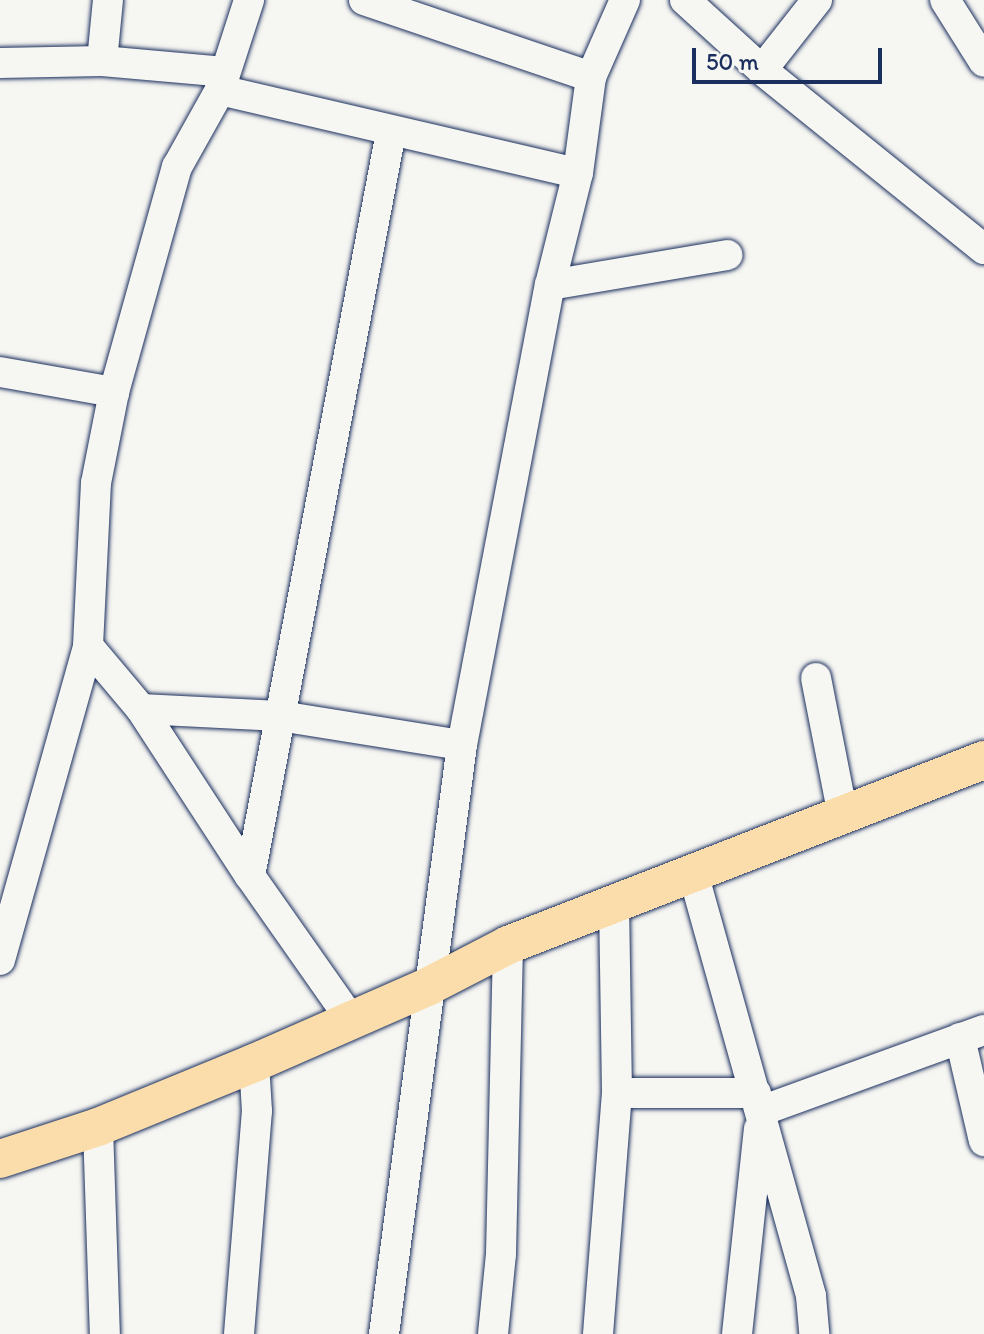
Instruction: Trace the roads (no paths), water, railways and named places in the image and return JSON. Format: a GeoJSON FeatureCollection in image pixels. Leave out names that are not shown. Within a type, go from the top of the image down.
{"type":"FeatureCollection","features":[{"type":"Feature","properties":{"kind":"main road"},"geometry":{"type":"LineString","coordinates":[[0,1159],[98,1127],[254,1063],[429,986],[508,945],[984,760]]}},
{"type":"Feature","properties":{"kind":"street"},"geometry":{"type":"LineString","coordinates":[[102,61],[108,0]]}},
{"type":"Feature","properties":{"kind":"street"},"geometry":{"type":"LineString","coordinates":[[2,944],[88,646],[96,483],[114,392],[177,167],[222,81],[249,0]]}},
{"type":"Feature","properties":{"kind":"street"},"geometry":{"type":"LineString","coordinates":[[364,0],[591,77]]}},
{"type":"Feature","properties":{"kind":"street"},"geometry":{"type":"LineString","coordinates":[[384,1334],[462,745],[550,285],[578,173],[591,77],[625,0]]}},
{"type":"Feature","properties":{"kind":"street"},"geometry":{"type":"LineString","coordinates":[[685,0],[762,70],[984,249]]}},
{"type":"Feature","properties":{"kind":"street"},"geometry":{"type":"LineString","coordinates":[[762,70],[817,0]]}},
{"type":"Feature","properties":{"kind":"street"},"geometry":{"type":"LineString","coordinates":[[945,0],[984,62]]}},
{"type":"Feature","properties":{"kind":"street"},"geometry":{"type":"LineString","coordinates":[[0,63],[102,61],[222,81],[391,132],[578,173]]}},
{"type":"Feature","properties":{"kind":"street"},"geometry":{"type":"LineString","coordinates":[[250,876],[391,132]]}},
{"type":"Feature","properties":{"kind":"street"},"geometry":{"type":"LineString","coordinates":[[550,285],[727,255]]}},
{"type":"Feature","properties":{"kind":"street"},"geometry":{"type":"LineString","coordinates":[[0,372],[114,392]]}},
{"type":"Feature","properties":{"kind":"street"},"geometry":{"type":"LineString","coordinates":[[88,646],[141,709],[250,876],[352,1021]]}},
{"type":"Feature","properties":{"kind":"street"},"geometry":{"type":"LineString","coordinates":[[816,678],[843,815]]}},
{"type":"Feature","properties":{"kind":"street"},"geometry":{"type":"LineString","coordinates":[[141,709],[280,716],[462,745]]}},
{"type":"Feature","properties":{"kind":"street"},"geometry":{"type":"LineString","coordinates":[[693,873],[811,1296],[814,1334]]}},
{"type":"Feature","properties":{"kind":"street"},"geometry":{"type":"LineString","coordinates":[[598,1334],[617,1093],[614,904]]}},
{"type":"Feature","properties":{"kind":"street"},"geometry":{"type":"LineString","coordinates":[[493,1334],[501,1254],[508,945]]}},
{"type":"Feature","properties":{"kind":"street"},"geometry":{"type":"LineString","coordinates":[[617,1093],[759,1102],[972,1034],[984,1141]]}},
{"type":"Feature","properties":{"kind":"street"},"geometry":{"type":"LineString","coordinates":[[239,1334],[257,1111],[254,1063]]}},
{"type":"Feature","properties":{"kind":"street"},"geometry":{"type":"LineString","coordinates":[[737,1334],[759,1102]]}},
{"type":"Feature","properties":{"kind":"street"},"geometry":{"type":"LineString","coordinates":[[98,1127],[105,1334]]}}]}
